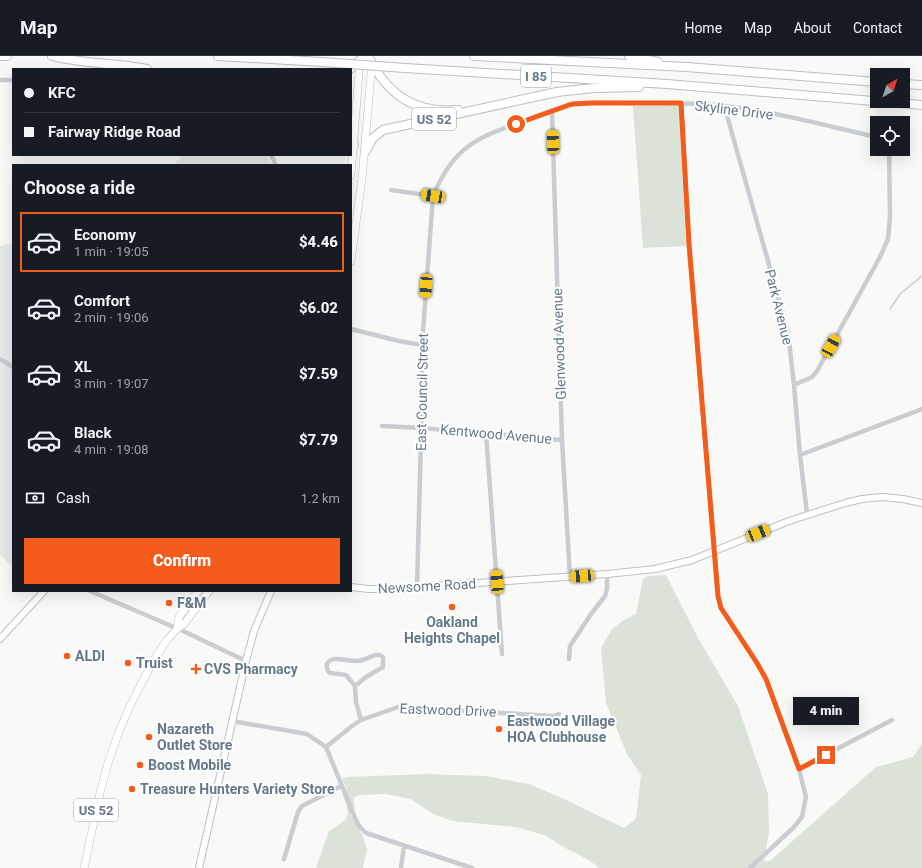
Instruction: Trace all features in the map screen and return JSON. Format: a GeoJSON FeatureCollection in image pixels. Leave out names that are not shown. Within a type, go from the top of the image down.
{"type":"FeatureCollection","features":[{"type":"Feature","properties":{"kind":"highway"},"geometry":{"type":"LineString","coordinates":[[0,56],[7,56]]}},
{"type":"Feature","properties":{"kind":"highway"},"geometry":{"type":"LineString","coordinates":[[52,56],[76,61],[140,68]]}},
{"type":"Feature","properties":{"kind":"highway","name":"I 85"},"geometry":{"type":"LineString","coordinates":[[218,56],[667,84],[922,105]]}},
{"type":"Feature","properties":{"kind":"highway","name":"I 85"},"geometry":{"type":"LineString","coordinates":[[474,56],[686,67],[870,81]]}},
{"type":"Feature","properties":{"kind":"highway"},"geometry":{"type":"LineString","coordinates":[[629,56],[686,67]]}},
{"type":"Feature","properties":{"kind":"highway"},"geometry":{"type":"LineString","coordinates":[[352,68],[366,60],[395,93],[409,102],[425,109],[451,111],[514,101]]}},
{"type":"Feature","properties":{"kind":"highway","name":"US 52"},"geometry":{"type":"LineString","coordinates":[[365,152],[373,138],[382,131],[514,101],[568,91],[651,87],[667,84]]}},
{"type":"Feature","properties":{"kind":"highway"},"geometry":{"type":"LineString","coordinates":[[910,84],[922,85]]}},
{"type":"Feature","properties":{"kind":"highway"},"geometry":{"type":"LineString","coordinates":[[352,137],[354,146]]}},
{"type":"Feature","properties":{"kind":"main road"},"geometry":{"type":"LineString","coordinates":[[352,165],[366,60]]}},
{"type":"Feature","properties":{"kind":"main road"},"geometry":{"type":"LineString","coordinates":[[365,152],[366,60]]}},
{"type":"Feature","properties":{"kind":"main road","name":"US 52"},"geometry":{"type":"LineString","coordinates":[[352,252],[365,152]]}},
{"type":"Feature","properties":{"kind":"main road","name":"US 52"},"geometry":{"type":"LineString","coordinates":[[177,629],[179,617],[197,592]]}},
{"type":"Feature","properties":{"kind":"main road","name":"US 52"},"geometry":{"type":"LineString","coordinates":[[84,868],[102,782],[111,753],[136,692],[153,661],[167,640],[184,624],[208,592]]}},
{"type":"Feature","properties":{"kind":"street"},"geometry":{"type":"LineString","coordinates":[[0,80],[12,80]]}},
{"type":"Feature","properties":{"kind":"street"},"geometry":{"type":"LineString","coordinates":[[681,103],[689,244],[718,596],[721,608],[766,679],[799,769],[806,797],[802,817],[794,827],[750,868]]}},
{"type":"Feature","properties":{"kind":"street","name":"Skyline Drive"},"geometry":{"type":"LineString","coordinates":[[433,196],[447,167],[459,154],[476,140],[491,132],[572,104],[681,103],[724,105],[766,112],[870,135]]}},
{"type":"Feature","properties":{"kind":"street","name":"Park Avenue"},"geometry":{"type":"LineString","coordinates":[[724,105],[788,332],[807,514]]}},
{"type":"Feature","properties":{"kind":"street","name":"Glenwood Avenue"},"geometry":{"type":"LineString","coordinates":[[552,111],[562,440],[570,577]]}},
{"type":"Feature","properties":{"kind":"street"},"geometry":{"type":"LineString","coordinates":[[794,385],[812,377],[817,371],[880,257],[888,239],[890,216],[889,156]]}},
{"type":"Feature","properties":{"kind":"street"},"geometry":{"type":"LineString","coordinates":[[392,190],[433,196]]}},
{"type":"Feature","properties":{"kind":"street","name":"East Council Street"},"geometry":{"type":"LineString","coordinates":[[417,587],[422,345],[433,196]]}},
{"type":"Feature","properties":{"kind":"street"},"geometry":{"type":"LineString","coordinates":[[352,329],[422,345]]}},
{"type":"Feature","properties":{"kind":"street"},"geometry":{"type":"LineString","coordinates":[[0,359],[12,366]]}},
{"type":"Feature","properties":{"kind":"street"},"geometry":{"type":"LineString","coordinates":[[800,454],[922,409]]}},
{"type":"Feature","properties":{"kind":"street","name":"Kentwood Avenue"},"geometry":{"type":"LineString","coordinates":[[382,426],[562,440]]}},
{"type":"Feature","properties":{"kind":"street"},"geometry":{"type":"LineString","coordinates":[[486,433],[502,654]]}},
{"type":"Feature","properties":{"kind":"street","name":"Newsome Road"},"geometry":{"type":"LineString","coordinates":[[352,587],[375,589],[497,582],[607,574],[664,567],[692,560],[807,514],[845,502],[871,498],[893,498],[922,503]]}},
{"type":"Feature","properties":{"kind":"street"},"geometry":{"type":"LineString","coordinates":[[569,659],[570,646],[605,596],[607,589],[607,574]]}},
{"type":"Feature","properties":{"kind":"street"},"geometry":{"type":"LineString","coordinates":[[0,639],[43,592]]}},
{"type":"Feature","properties":{"kind":"street"},"geometry":{"type":"LineString","coordinates":[[92,592],[246,661]]}},
{"type":"Feature","properties":{"kind":"street"},"geometry":{"type":"LineString","coordinates":[[199,868],[246,661],[254,631],[271,592]]}},
{"type":"Feature","properties":{"kind":"street"},"geometry":{"type":"LineString","coordinates":[[355,686],[366,677],[383,667],[383,657],[380,655],[375,655],[357,661],[333,659],[327,666],[327,670],[330,673],[346,675],[355,686],[356,702],[361,720]]}},
{"type":"Feature","properties":{"kind":"street","name":"Eastwood Drive"},"geometry":{"type":"LineString","coordinates":[[326,747],[361,720],[398,706],[554,716],[558,714]]}},
{"type":"Feature","properties":{"kind":"street"},"geometry":{"type":"LineString","coordinates":[[799,769],[892,720]]}},
{"type":"Feature","properties":{"kind":"street"},"geometry":{"type":"LineString","coordinates":[[232,721],[307,734],[326,747],[356,820],[366,833],[472,868]]}},
{"type":"Feature","properties":{"kind":"street"},"geometry":{"type":"LineString","coordinates":[[284,859],[298,812],[302,806],[342,786]]}},
{"type":"Feature","properties":{"kind":"street"},"geometry":{"type":"LineString","coordinates":[[401,868],[404,846]]}},
{"type":"Feature","properties":{"kind":"shaded area"},"geometry":{"type":"Polygon","coordinates":[[[633,106],[679,106],[686,246],[643,248],[633,106]]]}},
{"type":"Feature","properties":{"kind":"shaded area"},"geometry":{"type":"Polygon","coordinates":[[[182,156],[267,156],[271,164],[174,164],[182,156]]]}},
{"type":"Feature","properties":{"kind":"shaded area"},"geometry":{"type":"Polygon","coordinates":[[[12,243],[12,566],[0,555],[0,246],[12,243]]]}},
{"type":"Feature","properties":{"kind":"shaded area"},"geometry":{"type":"Polygon","coordinates":[[[666,575],[698,638],[738,706],[768,794],[769,832],[764,861],[770,861],[876,767],[913,757],[922,744],[922,868],[599,868],[589,860],[544,835],[515,827],[453,821],[433,814],[411,799],[386,794],[359,795],[353,798],[355,805],[351,815],[363,836],[367,849],[363,868],[316,868],[329,831],[346,820],[348,813],[342,793],[347,790],[342,779],[347,777],[426,774],[485,776],[529,784],[624,828],[636,819],[641,775],[627,754],[606,703],[601,648],[612,629],[624,620],[636,614],[643,579],[648,576],[666,575]]]}},
{"type":"Feature","properties":{"kind":"waterway"},"geometry":{"type":"LineString","coordinates":[[890,309],[901,293],[922,276]]}},
{"type":"Feature","properties":{"kind":"place","name":"F&M"},"geometry":{"type":"Point","coordinates":[169,603]}},
{"type":"Feature","properties":{"kind":"place","name":"Oakland Heights Chapel"},"geometry":{"type":"Point","coordinates":[452,607]}},
{"type":"Feature","properties":{"kind":"place","name":"ALDI"},"geometry":{"type":"Point","coordinates":[67,656]}},
{"type":"Feature","properties":{"kind":"place","name":"Truist"},"geometry":{"type":"Point","coordinates":[128,663]}},
{"type":"Feature","properties":{"kind":"place","name":"CVS Pharmacy"},"geometry":{"type":"Point","coordinates":[196,669]}},
{"type":"Feature","properties":{"kind":"place","name":"Eastwood Village HOA Clubhouse"},"geometry":{"type":"Point","coordinates":[499,729]}},
{"type":"Feature","properties":{"kind":"place","name":"Nazareth Outlet Store"},"geometry":{"type":"Point","coordinates":[149,737]}},
{"type":"Feature","properties":{"kind":"place","name":"Boost Mobile"},"geometry":{"type":"Point","coordinates":[140,765]}},
{"type":"Feature","properties":{"kind":"place","name":"Treasure Hunters Variety Store"},"geometry":{"type":"Point","coordinates":[132,789]}},
{"type":"Feature","properties":{"kind":"route"},"geometry":{"type":"LineString","coordinates":[[516,124],[572,104],[681,103],[689,244],[718,596],[721,608],[766,679],[799,769],[826,755]]}}]}
